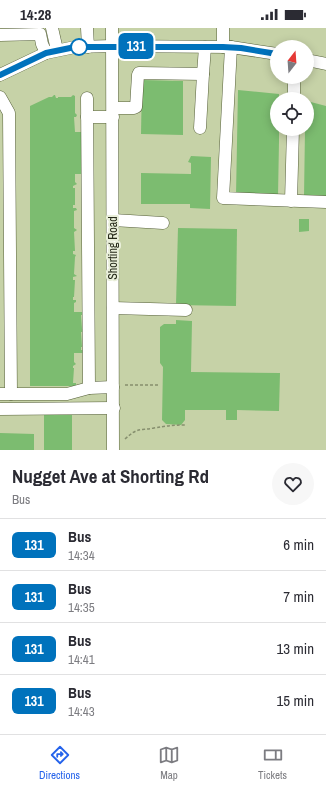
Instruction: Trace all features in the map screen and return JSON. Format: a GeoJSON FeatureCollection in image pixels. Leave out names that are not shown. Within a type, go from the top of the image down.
{"type":"FeatureCollection","features":[{"type":"Feature","properties":{"kind":"street"},"geometry":{"type":"LineString","coordinates":[[52,28],[52,52]]}},
{"type":"Feature","properties":{"kind":"street"},"geometry":{"type":"LineString","coordinates":[[87,28],[88,47]]}},
{"type":"Feature","properties":{"kind":"street","name":"Shorting Road"},"geometry":{"type":"LineString","coordinates":[[112,28],[113,308],[119,386],[114,408],[113,450]]}},
{"type":"Feature","properties":{"kind":"street"},"geometry":{"type":"LineString","coordinates":[[222,28],[227,47],[223,198],[291,202],[326,202]]}},
{"type":"Feature","properties":{"kind":"street"},"geometry":{"type":"LineString","coordinates":[[0,35],[40,31],[42,44],[52,52]]}},
{"type":"Feature","properties":{"kind":"street"},"geometry":{"type":"LineString","coordinates":[[0,75],[52,52],[75,47],[205,46],[227,47],[270,53]]}},
{"type":"Feature","properties":{"kind":"street"},"geometry":{"type":"LineString","coordinates":[[200,128],[205,46]]}},
{"type":"Feature","properties":{"kind":"street"},"geometry":{"type":"LineString","coordinates":[[314,61],[326,64]]}},
{"type":"Feature","properties":{"kind":"street"},"geometry":{"type":"LineString","coordinates":[[87,117],[136,107],[139,73],[203,74]]}},
{"type":"Feature","properties":{"kind":"street"},"geometry":{"type":"LineString","coordinates":[[0,97],[9,113],[6,394],[67,394],[89,388],[119,386]]}},
{"type":"Feature","properties":{"kind":"street"},"geometry":{"type":"LineString","coordinates":[[87,98],[89,388]]}},
{"type":"Feature","properties":{"kind":"street"},"geometry":{"type":"LineString","coordinates":[[291,202],[293,136]]}},
{"type":"Feature","properties":{"kind":"street"},"geometry":{"type":"LineString","coordinates":[[113,220],[163,222]]}},
{"type":"Feature","properties":{"kind":"street"},"geometry":{"type":"LineString","coordinates":[[113,308],[186,310]]}},
{"type":"Feature","properties":{"kind":"street"},"geometry":{"type":"LineString","coordinates":[[0,409],[114,408]]}},
{"type":"Feature","properties":{"kind":"path"},"geometry":{"type":"LineString","coordinates":[[119,386],[158,385]]}},
{"type":"Feature","properties":{"kind":"path"},"geometry":{"type":"LineString","coordinates":[[125,439],[133,432],[142,428],[153,429],[165,425],[186,425]]}},
{"type":"Feature","properties":{"kind":"building"},"geometry":{"type":"Polygon","coordinates":[[[142,80],[183,81],[183,135],[141,134],[142,80]]]}},
{"type":"Feature","properties":{"kind":"building"},"geometry":{"type":"Polygon","coordinates":[[[238,90],[270,93],[270,136],[279,136],[278,196],[236,195],[238,90]]]}},
{"type":"Feature","properties":{"kind":"building"},"geometry":{"type":"Polygon","coordinates":[[[54,95],[56,98],[71,97],[73,95],[75,96],[75,113],[77,115],[74,117],[75,132],[82,132],[83,135],[81,136],[83,167],[81,167],[81,170],[84,170],[83,174],[75,174],[75,182],[77,184],[73,186],[73,188],[75,188],[75,205],[73,205],[73,208],[76,208],[77,210],[74,211],[74,228],[77,230],[74,232],[75,251],[73,251],[73,254],[76,255],[74,274],[77,276],[73,277],[73,280],[75,280],[73,300],[76,300],[74,303],[74,312],[83,312],[84,315],[81,315],[83,332],[81,332],[81,350],[83,350],[83,353],[74,353],[74,362],[76,364],[73,366],[73,383],[76,383],[76,386],[30,386],[30,106],[54,95]]]}},
{"type":"Feature","properties":{"kind":"building"},"geometry":{"type":"Polygon","coordinates":[[[314,103],[326,106],[326,198],[304,197],[305,136],[314,136],[314,103]]]}},
{"type":"Feature","properties":{"kind":"building"},"geometry":{"type":"Polygon","coordinates":[[[191,156],[211,157],[210,209],[190,208],[190,204],[141,204],[141,173],[191,174],[191,163],[188,162],[191,156]]]}},
{"type":"Feature","properties":{"kind":"building"},"geometry":{"type":"Polygon","coordinates":[[[299,219],[309,219],[309,231],[299,232],[299,219]]]}},
{"type":"Feature","properties":{"kind":"building"},"geometry":{"type":"Polygon","coordinates":[[[178,228],[237,229],[236,306],[176,305],[178,228]]]}},
{"type":"Feature","properties":{"kind":"building"},"geometry":{"type":"Polygon","coordinates":[[[176,320],[192,321],[191,372],[280,373],[279,411],[237,410],[237,420],[226,420],[226,410],[185,410],[185,420],[181,425],[166,424],[162,420],[163,367],[160,363],[160,327],[164,324],[176,324],[176,320]]]}},
{"type":"Feature","properties":{"kind":"building"},"geometry":{"type":"Polygon","coordinates":[[[44,415],[72,415],[72,450],[44,450],[44,415]]]}},
{"type":"Feature","properties":{"kind":"building"},"geometry":{"type":"Polygon","coordinates":[[[0,433],[34,434],[34,450],[0,450],[0,433]]]}},
{"type":"Feature","properties":{"kind":"bus line","name":"131"},"geometry":{"type":"LineString","coordinates":[[0,75],[46,53],[75,47],[223,47],[241,48],[270,53]]}}]}
